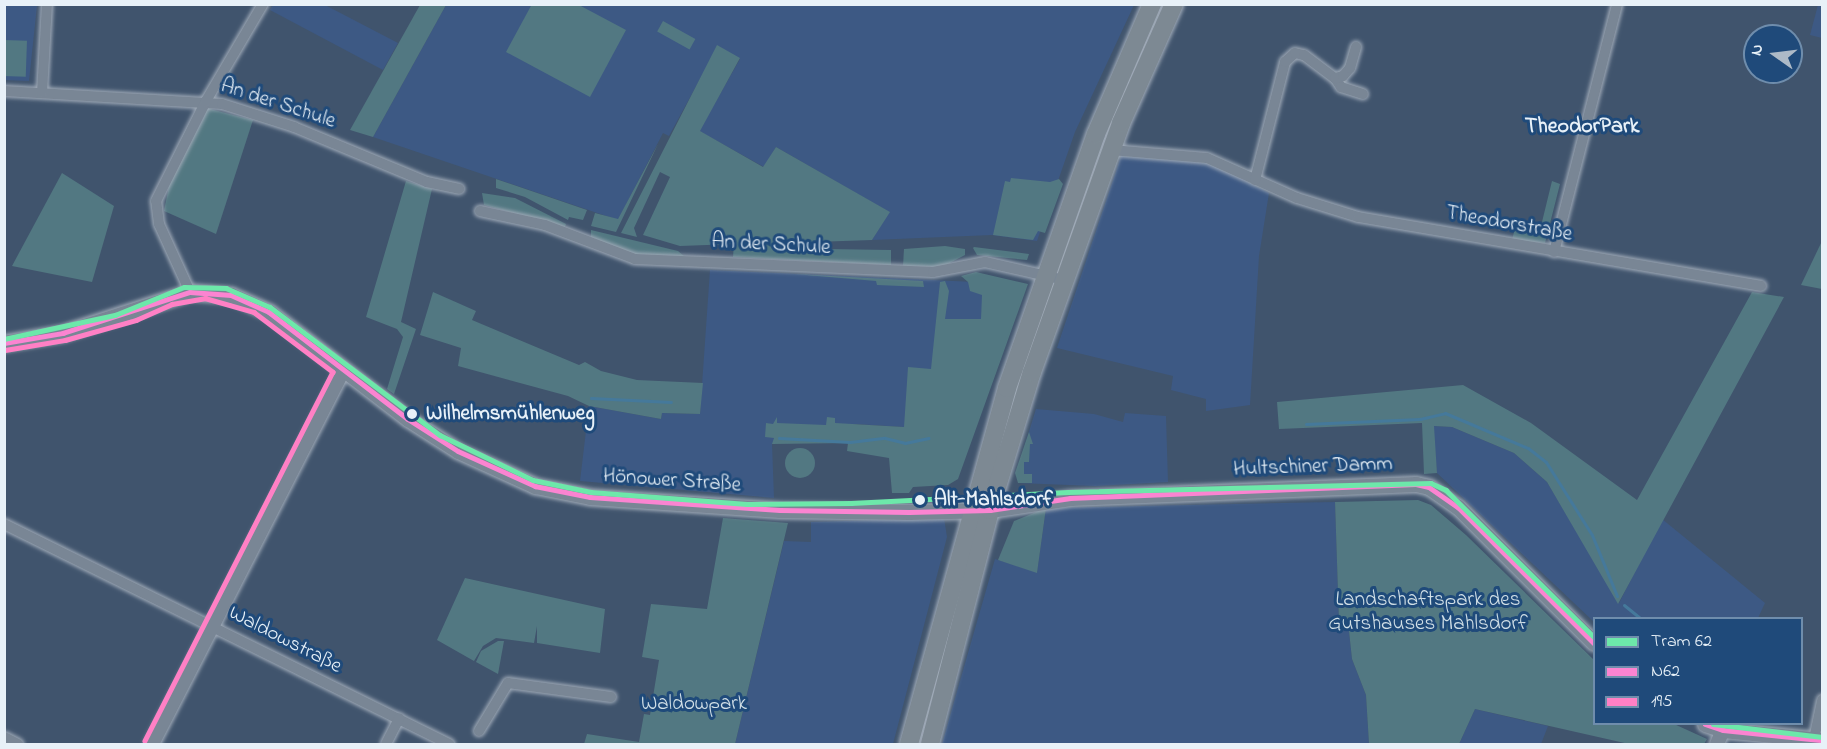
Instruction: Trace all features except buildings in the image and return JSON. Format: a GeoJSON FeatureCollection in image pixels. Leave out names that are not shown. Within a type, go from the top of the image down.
{"type":"FeatureCollection","features":[{"type":"Feature","properties":{"kind":"main road"},"geometry":{"type":"LineString","coordinates":[[930,744],[990,510],[1032,372],[1096,134],[1152,4]]}},
{"type":"Feature","properties":{"kind":"main road"},"geometry":{"type":"LineString","coordinates":[[909,744],[971,510],[1007,388],[1174,4]]}},
{"type":"Feature","properties":{"kind":"main road","name":"Hönower Straße"},"geometry":{"type":"LineString","coordinates":[[4,343],[63,333],[190,292],[218,292],[257,305],[343,370],[458,451],[500,473],[557,492],[780,510],[971,510]]}},
{"type":"Feature","properties":{"kind":"main road","name":"Hultschiner Damm"},"geometry":{"type":"LineString","coordinates":[[971,510],[990,510],[1070,498],[1422,485],[1458,507],[1593,642]]}},
{"type":"Feature","properties":{"kind":"main road"},"geometry":{"type":"LineString","coordinates":[[1710,725],[1723,730],[1818,740]]}},
{"type":"Feature","properties":{"kind":"street"},"geometry":{"type":"LineString","coordinates":[[42,93],[47,4]]}},
{"type":"Feature","properties":{"kind":"street"},"geometry":{"type":"LineString","coordinates":[[190,292],[159,224],[156,201],[206,101],[263,4]]}},
{"type":"Feature","properties":{"kind":"street"},"geometry":{"type":"LineString","coordinates":[[1554,252],[1617,4]]}},
{"type":"Feature","properties":{"kind":"street"},"geometry":{"type":"LineString","coordinates":[[1335,78],[1343,76],[1350,68],[1356,47]]}},
{"type":"Feature","properties":{"kind":"street"},"geometry":{"type":"LineString","coordinates":[[1255,180],[1285,62],[1295,53],[1304,55],[1335,78],[1341,87],[1363,94]]}},
{"type":"Feature","properties":{"kind":"street","name":"An der Schule"},"geometry":{"type":"LineString","coordinates":[[4,91],[206,101],[283,123],[427,182],[459,189]]}},
{"type":"Feature","properties":{"kind":"street","name":"Theodorstraße"},"geometry":{"type":"LineString","coordinates":[[1111,150],[1207,158],[1255,180],[1358,217],[1554,252],[1761,285]]}},
{"type":"Feature","properties":{"kind":"street","name":"An der Schule"},"geometry":{"type":"LineString","coordinates":[[480,210],[545,225],[636,259],[933,272],[986,262],[1056,278]]}},
{"type":"Feature","properties":{"kind":"street"},"geometry":{"type":"LineString","coordinates":[[152,744],[343,370]]}},
{"type":"Feature","properties":{"kind":"street","name":"Waldowstraße"},"geometry":{"type":"LineString","coordinates":[[4,524],[213,625],[450,744]]}},
{"type":"Feature","properties":{"kind":"street"},"geometry":{"type":"LineString","coordinates":[[479,731],[502,687],[514,681],[611,697]]}},
{"type":"Feature","properties":{"kind":"street"},"geometry":{"type":"LineString","coordinates":[[1818,740],[1822,700]]}},
{"type":"Feature","properties":{"kind":"street"},"geometry":{"type":"LineString","coordinates":[[386,744],[399,718]]}},
{"type":"Feature","properties":{"kind":"street"},"geometry":{"type":"LineString","coordinates":[[1717,744],[1723,730]]}},
{"type":"Feature","properties":{"kind":"street"},"geometry":{"type":"LineString","coordinates":[[4,737],[18,744]]}},
{"type":"Feature","properties":{"kind":"shaded area"},"geometry":{"type":"Polygon","coordinates":[[[5,5],[37,5],[29,81],[5,80],[5,5]]]}},
{"type":"Feature","properties":{"kind":"shaded area"},"geometry":{"type":"Polygon","coordinates":[[[273,5],[325,5],[398,43],[383,70],[270,10],[273,5]]]}},
{"type":"Feature","properties":{"kind":"shaded area"},"geometry":{"type":"Polygon","coordinates":[[[446,5],[1134,5],[1075,132],[1037,241],[992,235],[872,240],[889,212],[776,147],[764,167],[699,131],[740,59],[718,46],[669,136],[663,133],[618,220],[373,137],[446,5]]]}},
{"type":"Feature","properties":{"kind":"shaded area"},"geometry":{"type":"Polygon","coordinates":[[[1818,5],[1822,5],[1822,38],[1810,35],[1818,5]]]}},
{"type":"Feature","properties":{"kind":"shaded area"},"geometry":{"type":"Polygon","coordinates":[[[1121,156],[1208,161],[1269,193],[1259,256],[1250,405],[1206,411],[1206,399],[1171,390],[1173,376],[1057,348],[1121,156]]]}},
{"type":"Feature","properties":{"kind":"shaded area"},"geometry":{"type":"Polygon","coordinates":[[[710,270],[975,282],[1013,306],[904,427],[856,424],[772,444],[774,498],[580,481],[589,406],[661,419],[662,413],[700,414],[710,270]]]}},
{"type":"Feature","properties":{"kind":"shaded area"},"geometry":{"type":"Polygon","coordinates":[[[1036,409],[1094,414],[1123,422],[1125,413],[1166,416],[1168,482],[1095,486],[1018,483],[1019,464],[1036,409]]]}},
{"type":"Feature","properties":{"kind":"shaded area"},"geometry":{"type":"Polygon","coordinates":[[[1433,426],[1452,427],[1514,453],[1547,482],[1619,603],[1662,519],[1765,603],[1758,617],[1593,617],[1593,621],[1437,473],[1433,426]]]}},
{"type":"Feature","properties":{"kind":"shaded area"},"geometry":{"type":"Polygon","coordinates":[[[1335,502],[1339,622],[1348,622],[1352,659],[1366,695],[1369,744],[942,744],[995,559],[1037,572],[1046,508],[1335,502]]]}},
{"type":"Feature","properties":{"kind":"shaded area"},"geometry":{"type":"Polygon","coordinates":[[[944,518],[947,537],[893,744],[735,744],[784,541],[811,542],[811,522],[944,518]]]}},
{"type":"Feature","properties":{"kind":"shaded area"},"geometry":{"type":"Polygon","coordinates":[[[1475,709],[1548,726],[1541,744],[1459,744],[1475,709]]]}},
{"type":"Feature","properties":{"kind":"green space"},"geometry":{"type":"Polygon","coordinates":[[[532,4],[579,5],[626,30],[590,97],[506,52],[532,4]]]}},
{"type":"Feature","properties":{"kind":"green space"},"geometry":{"type":"Polygon","coordinates":[[[420,5],[446,5],[373,137],[350,130],[420,5]]]}},
{"type":"Feature","properties":{"kind":"green space"},"geometry":{"type":"Polygon","coordinates":[[[663,21],[695,39],[690,49],[657,31],[663,21]]]}},
{"type":"Feature","properties":{"kind":"green space"},"geometry":{"type":"Polygon","coordinates":[[[4,40],[27,41],[26,77],[4,76],[4,40]]]}},
{"type":"Feature","properties":{"kind":"green space"},"geometry":{"type":"Polygon","coordinates":[[[717,45],[740,58],[700,131],[763,167],[776,147],[890,212],[872,240],[814,242],[827,249],[891,250],[891,265],[733,257],[734,244],[680,246],[643,235],[670,177],[660,172],[634,228],[637,237],[621,233],[717,45]]]}},
{"type":"Feature","properties":{"kind":"green space"},"geometry":{"type":"Polygon","coordinates":[[[206,108],[253,120],[216,234],[164,211],[169,186],[206,108]]]}},
{"type":"Feature","properties":{"kind":"green space"},"geometry":{"type":"Polygon","coordinates":[[[658,144],[616,232],[591,226],[595,213],[618,219],[658,144]]]}},
{"type":"Feature","properties":{"kind":"green space"},"geometry":{"type":"Polygon","coordinates":[[[62,173],[114,206],[92,282],[12,266],[62,173]]]}},
{"type":"Feature","properties":{"kind":"green space"},"geometry":{"type":"Polygon","coordinates":[[[1011,178],[1050,182],[1059,179],[1063,184],[1045,233],[1038,231],[1033,240],[993,235],[1005,181],[1010,182],[1011,178]]]}},
{"type":"Feature","properties":{"kind":"green space"},"geometry":{"type":"Polygon","coordinates":[[[496,179],[587,210],[583,220],[569,217],[568,220],[525,197],[496,188],[496,179]]]}},
{"type":"Feature","properties":{"kind":"green space"},"geometry":{"type":"Polygon","coordinates":[[[406,181],[432,189],[401,322],[416,329],[394,394],[387,389],[403,337],[397,329],[366,317],[406,181]]]}},
{"type":"Feature","properties":{"kind":"green space"},"geometry":{"type":"Polygon","coordinates":[[[1552,181],[1560,184],[1545,243],[1512,240],[1517,220],[1541,226],[1552,181]]]}},
{"type":"Feature","properties":{"kind":"green space"},"geometry":{"type":"Polygon","coordinates":[[[482,193],[515,198],[566,224],[565,227],[484,205],[482,193]]]}},
{"type":"Feature","properties":{"kind":"green space"},"geometry":{"type":"Polygon","coordinates":[[[591,230],[678,251],[685,257],[639,256],[591,238],[591,230]]]}},
{"type":"Feature","properties":{"kind":"green space"},"geometry":{"type":"Polygon","coordinates":[[[1822,241],[1822,289],[1801,285],[1822,241]]]}},
{"type":"Feature","properties":{"kind":"green space"},"geometry":{"type":"Polygon","coordinates":[[[945,246],[965,249],[965,255],[942,267],[903,266],[904,249],[945,246]]]}},
{"type":"Feature","properties":{"kind":"green space"},"geometry":{"type":"Polygon","coordinates":[[[973,248],[1029,254],[1027,260],[977,255],[973,248]]]}},
{"type":"Feature","properties":{"kind":"green space"},"geometry":{"type":"Polygon","coordinates":[[[976,272],[1028,284],[958,479],[948,485],[913,487],[909,493],[892,493],[889,458],[847,451],[848,443],[772,444],[774,438],[765,437],[766,423],[773,424],[777,417],[777,423],[826,425],[827,417],[835,418],[835,423],[904,427],[908,367],[931,369],[940,282],[945,281],[949,291],[945,319],[981,319],[982,295],[970,291],[968,282],[961,276],[976,272]]]}},
{"type":"Feature","properties":{"kind":"green space"},"geometry":{"type":"Polygon","coordinates":[[[794,274],[923,281],[924,287],[877,285],[876,281],[794,274]]]}},
{"type":"Feature","properties":{"kind":"green space"},"geometry":{"type":"Polygon","coordinates":[[[433,292],[476,311],[472,320],[579,365],[585,362],[601,371],[637,380],[703,383],[700,414],[662,413],[661,419],[589,406],[568,396],[458,366],[461,348],[420,335],[433,292]]]}},
{"type":"Feature","properties":{"kind":"green space"},"geometry":{"type":"Polygon","coordinates":[[[1752,292],[1784,297],[1618,604],[1547,482],[1514,453],[1452,427],[1434,426],[1437,473],[1424,474],[1422,423],[1279,429],[1277,402],[1463,385],[1531,423],[1637,500],[1752,292]]]}},
{"type":"Feature","properties":{"kind":"green space"},"geometry":{"type":"Polygon","coordinates":[[[1029,432],[1033,444],[1030,444],[1029,462],[1024,462],[1024,474],[1032,474],[1032,483],[1018,483],[1015,473],[1029,432]]]}},
{"type":"Feature","properties":{"kind":"green space"},"geometry":{"type":"Polygon","coordinates":[[[800,448],[811,452],[815,463],[811,474],[800,478],[789,474],[785,463],[789,452],[800,448]]]}},
{"type":"Feature","properties":{"kind":"green space","name":"Landschaftspark des Gutshauses Mahlsdorf"},"geometry":{"type":"Polygon","coordinates":[[[1418,500],[1431,505],[1466,535],[1593,659],[1593,725],[1676,725],[1707,739],[1704,744],[1629,744],[1475,709],[1459,744],[1369,744],[1366,695],[1352,659],[1348,622],[1339,622],[1335,502],[1418,500]]]}},
{"type":"Feature","properties":{"kind":"green space"},"geometry":{"type":"Polygon","coordinates":[[[1046,508],[1037,573],[998,560],[1014,521],[1046,508]]]}},
{"type":"Feature","properties":{"kind":"green space","name":"Waldowpark"},"geometry":{"type":"Polygon","coordinates":[[[723,518],[788,523],[735,744],[584,744],[587,734],[639,742],[644,714],[650,715],[659,660],[642,657],[651,604],[707,609],[723,518]]]}},
{"type":"Feature","properties":{"kind":"green space"},"geometry":{"type":"Polygon","coordinates":[[[465,578],[605,609],[600,653],[537,643],[537,626],[534,643],[496,638],[483,646],[474,661],[437,640],[465,578]]]}},
{"type":"Feature","properties":{"kind":"green space"},"geometry":{"type":"Polygon","coordinates":[[[498,641],[504,641],[498,674],[476,662],[481,651],[498,641]]]}},
{"type":"Feature","properties":{"kind":"waterway"},"geometry":{"type":"LineString","coordinates":[[591,398],[671,402]]}},
{"type":"Feature","properties":{"kind":"waterway"},"geometry":{"type":"LineString","coordinates":[[1306,424],[1420,419],[1445,413],[1528,448],[1546,462],[1592,535],[1617,596]]}},
{"type":"Feature","properties":{"kind":"waterway"},"geometry":{"type":"LineString","coordinates":[[779,438],[850,442],[885,438],[905,443],[928,438]]}},
{"type":"Feature","properties":{"kind":"waterway"},"geometry":{"type":"LineString","coordinates":[[1624,605],[1639,617]]}},
{"type":"Feature","properties":{"kind":"tram line","name":"62"},"geometry":{"type":"LineString","coordinates":[[4,339],[115,315],[184,287],[226,288],[270,307],[440,435],[533,480],[591,492],[747,504],[851,503],[1068,492],[1431,483],[1446,490],[1593,636]]}},
{"type":"Feature","properties":{"kind":"tram line","name":"62"},"geometry":{"type":"LineString","coordinates":[[1721,725],[1822,737]]}},
{"type":"Feature","properties":{"kind":"transit line","name":"N62"},"geometry":{"type":"LineString","coordinates":[[4,343],[63,333],[190,292],[231,295],[269,312],[408,419],[458,451],[535,486],[590,497],[780,510],[909,512],[990,510],[1070,498],[1416,484],[1429,487],[1458,507],[1593,642]]}},
{"type":"Feature","properties":{"kind":"transit line","name":"195"},"geometry":{"type":"LineString","coordinates":[[5,350],[65,340],[136,320],[172,304],[205,298],[254,312],[333,372],[145,741]]}},
{"type":"Feature","properties":{"kind":"transit line","name":"N62"},"geometry":{"type":"LineString","coordinates":[[1708,725],[1723,730],[1822,740]]}},
{"type":"Feature","properties":{"kind":"place","name":"Wilhelmsmühlenweg"},"geometry":{"type":"Point","coordinates":[412,414]}},
{"type":"Feature","properties":{"kind":"place","name":"Alt-Mahlsdorf"},"geometry":{"type":"Point","coordinates":[920,500]}},
{"type":"Feature","properties":{"kind":"district","name":"TheodorPark"},"geometry":{"type":"Point","coordinates":[1582,128]}}]}
